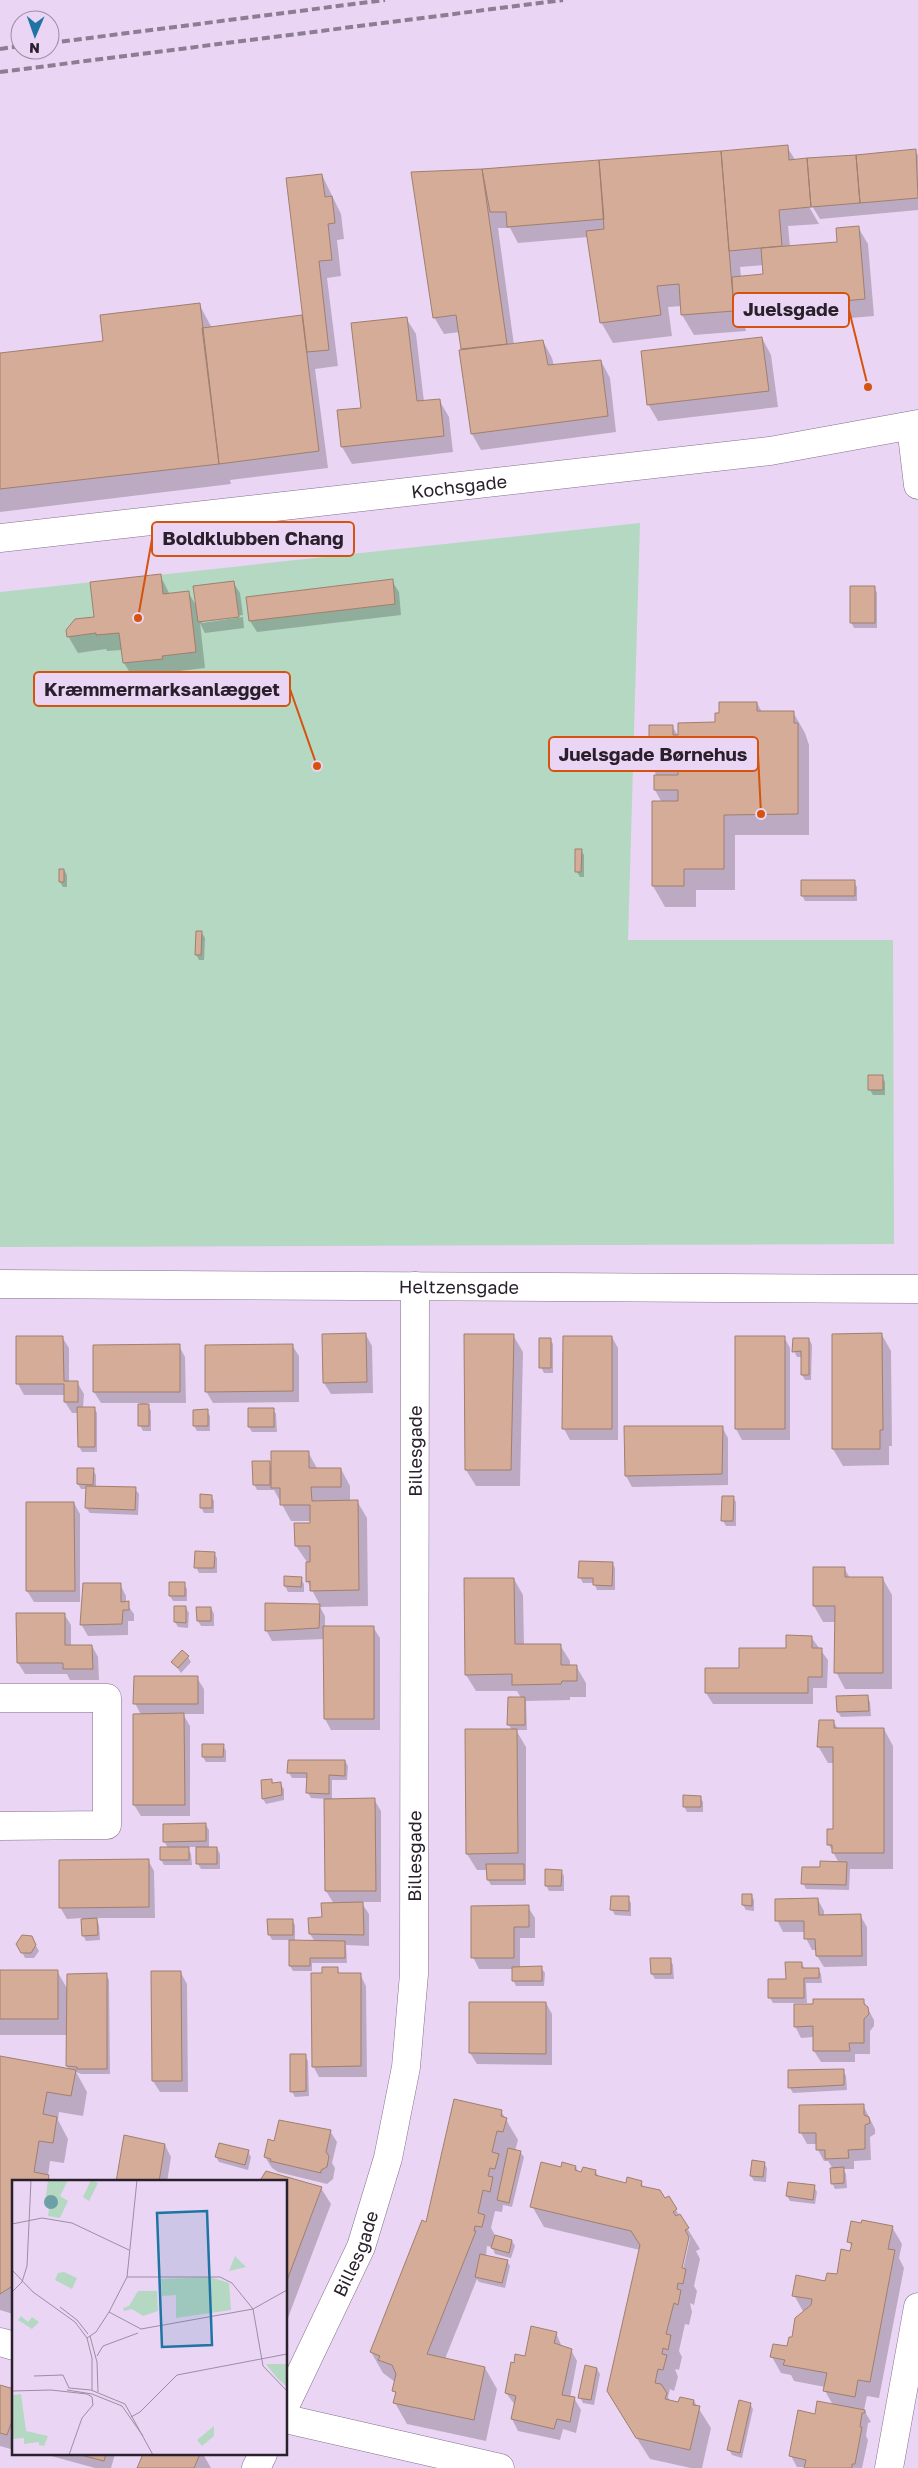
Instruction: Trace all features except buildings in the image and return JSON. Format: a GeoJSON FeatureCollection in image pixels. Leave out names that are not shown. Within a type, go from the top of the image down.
{"type":"FeatureCollection","features":[{"type":"Feature","properties":{"kind":"street"},"geometry":{"type":"LineString","coordinates":[[915,425],[918,486]]}},
{"type":"Feature","properties":{"kind":"street","name":"Kochsgade"},"geometry":{"type":"LineString","coordinates":[[0,538],[770,450],[915,425]]}},
{"type":"Feature","properties":{"kind":"street","name":"Heltzensgade"},"geometry":{"type":"LineString","coordinates":[[0,1284],[918,1288]]}},
{"type":"Feature","properties":{"kind":"street","name":"Billesgade"},"geometry":{"type":"LineString","coordinates":[[288,2400],[361,2247],[388,2158],[406,2067],[414,1974],[415,1286]]}},
{"type":"Feature","properties":{"kind":"street"},"geometry":{"type":"LineString","coordinates":[[0,1698],[107,1698],[107,1825],[0,1826]]}},
{"type":"Feature","properties":{"kind":"street"},"geometry":{"type":"LineString","coordinates":[[889,2468],[918,2307]]}},
{"type":"Feature","properties":{"kind":"street"},"geometry":{"type":"LineString","coordinates":[[288,2419],[500,2468]]}},
{"type":"Feature","properties":{"kind":"street"},"geometry":{"type":"LineString","coordinates":[[256,2468],[262,2456]]}},
{"type":"Feature","properties":{"kind":"green space"},"geometry":{"type":"Polygon","coordinates":[[[640,523],[628,940],[893,940],[894,1244],[0,1247],[0,592],[640,523]]]}},
{"type":"Feature","properties":{"kind":"railway"},"geometry":{"type":"LineString","coordinates":[[60,42],[385,0]]}},
{"type":"Feature","properties":{"kind":"railway"},"geometry":{"type":"LineString","coordinates":[[0,72],[563,0]]}},
{"type":"Feature","properties":{"kind":"railway"},"geometry":{"type":"LineString","coordinates":[[0,49],[10,48]]}},
{"type":"Feature","properties":{"kind":"place","name":"Juelsgade"},"geometry":{"type":"Point","coordinates":[868,387]}},
{"type":"Feature","properties":{"kind":"place","name":"Boldklubben Chang"},"geometry":{"type":"Point","coordinates":[138,618]}},
{"type":"Feature","properties":{"kind":"place","name":"Kræmmermarksanlægget"},"geometry":{"type":"Point","coordinates":[317,766]}},
{"type":"Feature","properties":{"kind":"place","name":"Juelsgade Børnehus"},"geometry":{"type":"Point","coordinates":[761,814]}}]}
